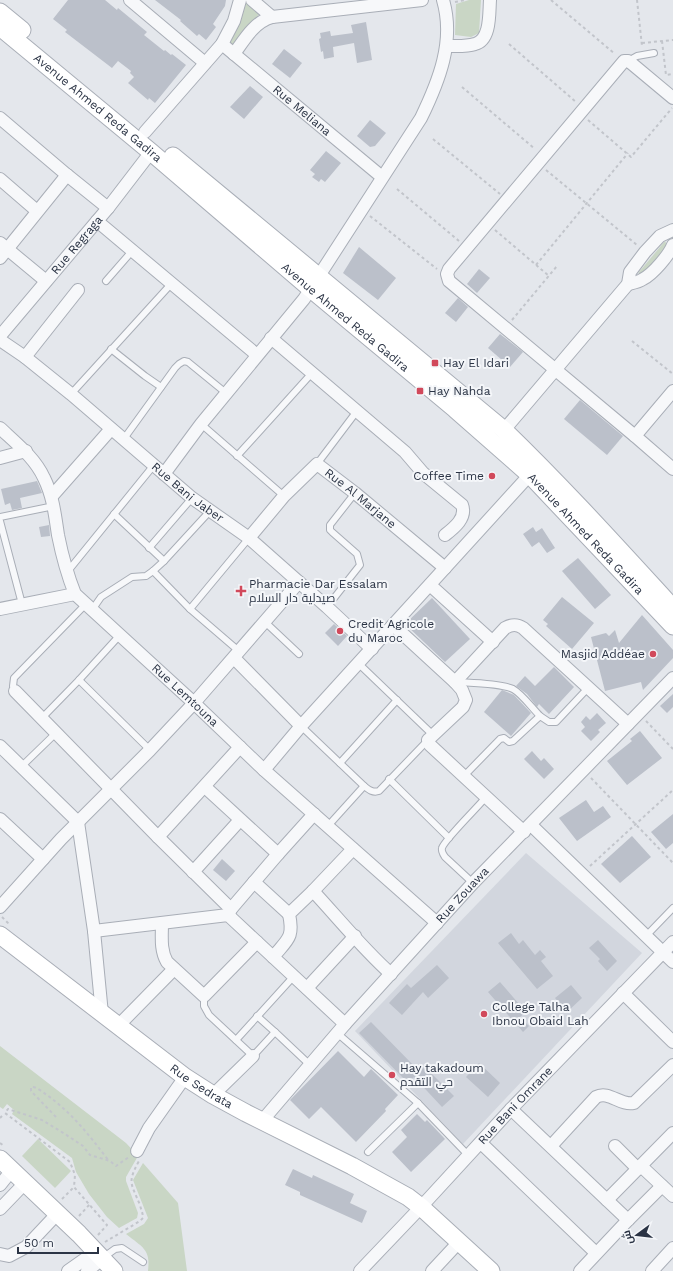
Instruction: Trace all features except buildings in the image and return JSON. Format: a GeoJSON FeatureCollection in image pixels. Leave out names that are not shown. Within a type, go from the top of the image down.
{"type":"FeatureCollection","features":[{"type":"Feature","properties":{"kind":"main road","name":"Avenue Ahmed Reda Gadira"},"geometry":{"type":"LineString","coordinates":[[1,19],[145,132],[456,408],[535,470],[673,608]]}},
{"type":"Feature","properties":{"kind":"main road","name":"Avenue Ahmed Reda Gadira"},"geometry":{"type":"LineString","coordinates":[[1,19],[151,152],[504,430],[535,470],[673,626]]}},
{"type":"Feature","properties":{"kind":"main road","name":"Rue Sedrata"},"geometry":{"type":"LineString","coordinates":[[0,935],[185,1077],[213,1095],[352,1166],[395,1190],[421,1207],[491,1271]]}},
{"type":"Feature","properties":{"kind":"main road"},"geometry":{"type":"LineString","coordinates":[[6,1164],[25,1182],[59,1207],[100,1247],[114,1271]]}},
{"type":"Feature","properties":{"kind":"street"},"geometry":{"type":"LineString","coordinates":[[130,0],[205,63]]}},
{"type":"Feature","properties":{"kind":"street"},"geometry":{"type":"LineString","coordinates":[[145,132],[222,44],[234,21],[240,0]]}},
{"type":"Feature","properties":{"kind":"street"},"geometry":{"type":"LineString","coordinates":[[252,0],[272,17]]}},
{"type":"Feature","properties":{"kind":"street"},"geometry":{"type":"LineString","coordinates":[[234,54],[258,24],[265,18],[349,4],[422,0]]}},
{"type":"Feature","properties":{"kind":"street"},"geometry":{"type":"LineString","coordinates":[[447,46],[474,45],[483,40],[487,30],[490,0]]}},
{"type":"Feature","properties":{"kind":"street"},"geometry":{"type":"LineString","coordinates":[[164,474],[201,424],[304,298],[362,211],[382,177],[421,118],[427,107],[441,71],[447,46],[448,1]]}},
{"type":"Feature","properties":{"kind":"street","name":"Rue Meliana"},"geometry":{"type":"LineString","coordinates":[[222,44],[382,177]]}},
{"type":"Feature","properties":{"kind":"street"},"geometry":{"type":"LineString","coordinates":[[673,98],[626,61],[581,111],[487,223],[449,269],[447,276],[449,281],[673,469]]}},
{"type":"Feature","properties":{"kind":"street"},"geometry":{"type":"LineString","coordinates":[[0,118],[108,208]]}},
{"type":"Feature","properties":{"kind":"street","name":"Rue Regraga"},"geometry":{"type":"LineString","coordinates":[[0,336],[108,208],[151,152]]}},
{"type":"Feature","properties":{"kind":"street"},"geometry":{"type":"LineString","coordinates":[[0,258],[4,246],[37,211],[67,175]]}},
{"type":"Feature","properties":{"kind":"street"},"geometry":{"type":"LineString","coordinates":[[0,179],[37,211]]}},
{"type":"Feature","properties":{"kind":"street"},"geometry":{"type":"LineString","coordinates":[[97,221],[257,356]]}},
{"type":"Feature","properties":{"kind":"street"},"geometry":{"type":"LineString","coordinates":[[504,430],[628,284],[630,272],[645,252],[660,236],[673,230]]}},
{"type":"Feature","properties":{"kind":"street"},"geometry":{"type":"LineString","coordinates":[[628,284],[637,282],[649,275],[673,245]]}},
{"type":"Feature","properties":{"kind":"street"},"geometry":{"type":"LineString","coordinates":[[4,246],[46,281]]}},
{"type":"Feature","properties":{"kind":"street"},"geometry":{"type":"LineString","coordinates":[[25,357],[78,290]]}},
{"type":"Feature","properties":{"kind":"street"},"geometry":{"type":"LineString","coordinates":[[271,338],[409,456],[422,473],[462,505],[462,517],[455,527],[445,535]]}},
{"type":"Feature","properties":{"kind":"street","name":"Rue Bani Jaber"},"geometry":{"type":"LineString","coordinates":[[0,340],[25,357],[71,394],[192,498],[248,538],[327,607],[372,649]]}},
{"type":"Feature","properties":{"kind":"street"},"geometry":{"type":"LineString","coordinates":[[635,436],[673,391]]}},
{"type":"Feature","properties":{"kind":"street","name":"Rue Lemtouna"},"geometry":{"type":"LineString","coordinates":[[0,428],[26,451],[44,477],[53,501],[58,536],[66,572],[75,594],[194,703],[264,770],[437,923]]}},
{"type":"Feature","properties":{"kind":"street"},"geometry":{"type":"LineString","coordinates":[[53,501],[111,429]]}},
{"type":"Feature","properties":{"kind":"street"},"geometry":{"type":"LineString","coordinates":[[0,458],[26,451]]}},
{"type":"Feature","properties":{"kind":"street","name":"Rue Al Marjane"},"geometry":{"type":"LineString","coordinates":[[248,538],[284,496],[317,464],[355,493],[445,568]]}},
{"type":"Feature","properties":{"kind":"street"},"geometry":{"type":"LineString","coordinates":[[264,770],[301,726],[535,470]]}},
{"type":"Feature","properties":{"kind":"street"},"geometry":{"type":"LineString","coordinates":[[0,906],[78,822],[112,789],[194,703],[299,582]]}},
{"type":"Feature","properties":{"kind":"street"},"geometry":{"type":"LineString","coordinates":[[430,585],[493,642]]}},
{"type":"Feature","properties":{"kind":"street"},"geometry":{"type":"LineString","coordinates":[[0,609],[75,594]]}},
{"type":"Feature","properties":{"kind":"street"},"geometry":{"type":"LineString","coordinates":[[393,626],[455,682],[465,695],[465,703],[463,706],[431,738],[430,745],[486,797],[528,829],[581,874],[673,962]]}},
{"type":"Feature","properties":{"kind":"street"},"geometry":{"type":"LineString","coordinates":[[455,682],[505,628],[509,626],[520,626],[628,724]]}},
{"type":"Feature","properties":{"kind":"street"},"geometry":{"type":"LineString","coordinates":[[237,655],[301,726]]}},
{"type":"Feature","properties":{"kind":"street","name":"Rue Zouawa"},"geometry":{"type":"LineString","coordinates":[[262,1121],[341,1029],[473,883],[528,829],[673,678]]}},
{"type":"Feature","properties":{"kind":"street"},"geometry":{"type":"LineString","coordinates":[[15,691],[193,872],[257,942],[308,988],[341,1029]]}},
{"type":"Feature","properties":{"kind":"street"},"geometry":{"type":"LineString","coordinates":[[158,837],[240,747]]}},
{"type":"Feature","properties":{"kind":"street"},"geometry":{"type":"LineString","coordinates":[[2,751],[22,766],[78,822],[94,931],[102,1014]]}},
{"type":"Feature","properties":{"kind":"street"},"geometry":{"type":"LineString","coordinates":[[204,787],[278,854]]}},
{"type":"Feature","properties":{"kind":"street"},"geometry":{"type":"LineString","coordinates":[[94,931],[162,923],[229,912],[314,814]]}},
{"type":"Feature","properties":{"kind":"street"},"geometry":{"type":"LineString","coordinates":[[193,872],[240,820]]}},
{"type":"Feature","properties":{"kind":"street"},"geometry":{"type":"LineString","coordinates":[[2,826],[43,859]]}},
{"type":"Feature","properties":{"kind":"street"},"geometry":{"type":"LineString","coordinates":[[289,914],[313,892],[353,849]]}},
{"type":"Feature","properties":{"kind":"street"},"geometry":{"type":"LineString","coordinates":[[254,882],[289,914],[292,927],[290,938],[274,956]]}},
{"type":"Feature","properties":{"kind":"street"},"geometry":{"type":"LineString","coordinates":[[313,892],[355,936],[372,957],[391,974]]}},
{"type":"Feature","properties":{"kind":"street"},"geometry":{"type":"LineString","coordinates":[[162,923],[162,952],[167,962],[204,996],[257,942]]}},
{"type":"Feature","properties":{"kind":"street"},"geometry":{"type":"LineString","coordinates":[[308,988],[355,936]]}},
{"type":"Feature","properties":{"kind":"street","name":"Rue Bani Omrane"},"geometry":{"type":"LineString","coordinates":[[360,1271],[469,1156],[511,1109],[673,942]]}},
{"type":"Feature","properties":{"kind":"street"},"geometry":{"type":"LineString","coordinates":[[118,1026],[174,969]]}},
{"type":"Feature","properties":{"kind":"street"},"geometry":{"type":"LineString","coordinates":[[623,993],[673,1042]]}},
{"type":"Feature","properties":{"kind":"street"},"geometry":{"type":"LineString","coordinates":[[213,1095],[253,1056]]}},
{"type":"Feature","properties":{"kind":"street"},"geometry":{"type":"LineString","coordinates":[[551,1146],[596,1097],[604,1094],[626,1104],[634,1103],[673,1065]]}},
{"type":"Feature","properties":{"kind":"street"},"geometry":{"type":"LineString","coordinates":[[138,1156],[149,1128],[185,1077]]}},
{"type":"Feature","properties":{"kind":"street"},"geometry":{"type":"LineString","coordinates":[[511,1109],[628,1220]]}},
{"type":"Feature","properties":{"kind":"street"},"geometry":{"type":"LineString","coordinates":[[607,1200],[673,1133]]}},
{"type":"Feature","properties":{"kind":"street"},"geometry":{"type":"LineString","coordinates":[[481,1143],[596,1253]]}},
{"type":"Feature","properties":{"kind":"street"},"geometry":{"type":"LineString","coordinates":[[615,1146],[673,1196]]}},
{"type":"Feature","properties":{"kind":"street"},"geometry":{"type":"LineString","coordinates":[[0,1185],[6,1164]]}},
{"type":"Feature","properties":{"kind":"street"},"geometry":{"type":"LineString","coordinates":[[0,1209],[25,1182]]}},
{"type":"Feature","properties":{"kind":"street"},"geometry":{"type":"LineString","coordinates":[[580,1271],[662,1186]]}},
{"type":"Feature","properties":{"kind":"street"},"geometry":{"type":"LineString","coordinates":[[0,1254],[9,1256],[26,1247],[59,1207]]}},
{"type":"Feature","properties":{"kind":"street"},"geometry":{"type":"LineString","coordinates":[[432,1271],[458,1242]]}},
{"type":"Feature","properties":{"kind":"street"},"geometry":{"type":"LineString","coordinates":[[68,1271],[100,1247]]}},
{"type":"Feature","properties":{"kind":"street"},"geometry":{"type":"LineString","coordinates":[[86,1271],[100,1247]]}},
{"type":"Feature","properties":{"kind":"street"},"geometry":{"type":"LineString","coordinates":[[652,1271],[673,1248]]}},
{"type":"Feature","properties":{"kind":"lane"},"geometry":{"type":"LineString","coordinates":[[626,61],[643,54],[654,53]]}},
{"type":"Feature","properties":{"kind":"lane"},"geometry":{"type":"LineString","coordinates":[[106,281],[133,250]]}},
{"type":"Feature","properties":{"kind":"lane"},"geometry":{"type":"LineString","coordinates":[[71,394],[172,283]]}},
{"type":"Feature","properties":{"kind":"lane"},"geometry":{"type":"LineString","coordinates":[[111,349],[161,387]]}},
{"type":"Feature","properties":{"kind":"lane"},"geometry":{"type":"LineString","coordinates":[[123,440],[161,387],[179,364],[184,361],[188,362],[226,393]]}},
{"type":"Feature","properties":{"kind":"lane"},"geometry":{"type":"LineString","coordinates":[[237,456],[312,373]]}},
{"type":"Feature","properties":{"kind":"lane"},"geometry":{"type":"LineString","coordinates":[[317,464],[357,411]]}},
{"type":"Feature","properties":{"kind":"lane"},"geometry":{"type":"LineString","coordinates":[[201,424],[284,496]]}},
{"type":"Feature","properties":{"kind":"lane"},"geometry":{"type":"LineString","coordinates":[[66,572],[154,465]]}},
{"type":"Feature","properties":{"kind":"lane"},"geometry":{"type":"LineString","coordinates":[[327,607],[360,565],[357,554],[332,532],[330,528],[330,525],[355,493]]}},
{"type":"Feature","properties":{"kind":"lane"},"geometry":{"type":"LineString","coordinates":[[149,548],[192,498]]}},
{"type":"Feature","properties":{"kind":"lane"},"geometry":{"type":"LineString","coordinates":[[0,517],[53,501]]}},
{"type":"Feature","properties":{"kind":"lane"},"geometry":{"type":"LineString","coordinates":[[15,691],[13,686],[14,678],[89,607],[101,597],[132,577],[146,576],[153,571],[210,511]]}},
{"type":"Feature","properties":{"kind":"lane"},"geometry":{"type":"LineString","coordinates":[[114,514],[164,561]]}},
{"type":"Feature","properties":{"kind":"lane"},"geometry":{"type":"LineString","coordinates":[[0,521],[22,604]]}},
{"type":"Feature","properties":{"kind":"lane"},"geometry":{"type":"LineString","coordinates":[[190,609],[248,538]]}},
{"type":"Feature","properties":{"kind":"lane"},"geometry":{"type":"LineString","coordinates":[[153,571],[237,655]]}},
{"type":"Feature","properties":{"kind":"lane"},"geometry":{"type":"LineString","coordinates":[[265,622],[299,654]]}},
{"type":"Feature","properties":{"kind":"lane"},"geometry":{"type":"LineString","coordinates":[[42,719],[80,680],[120,635]]}},
{"type":"Feature","properties":{"kind":"lane"},"geometry":{"type":"LineString","coordinates":[[301,726],[364,786],[369,790],[376,792],[431,738],[397,700],[359,664]]}},
{"type":"Feature","properties":{"kind":"lane"},"geometry":{"type":"LineString","coordinates":[[80,680],[150,750]]}},
{"type":"Feature","properties":{"kind":"lane"},"geometry":{"type":"LineString","coordinates":[[455,682],[496,685],[510,688],[514,690],[540,716],[553,723],[558,720],[588,688]]}},
{"type":"Feature","properties":{"kind":"lane"},"geometry":{"type":"LineString","coordinates":[[340,763],[397,700]]}},
{"type":"Feature","properties":{"kind":"lane"},"geometry":{"type":"LineString","coordinates":[[464,776],[500,739],[504,738],[509,742],[513,741],[540,716]]}},
{"type":"Feature","properties":{"kind":"lane"},"geometry":{"type":"LineString","coordinates":[[22,766],[56,733]]}},
{"type":"Feature","properties":{"kind":"lane"},"geometry":{"type":"LineString","coordinates":[[389,779],[449,838]]}},
{"type":"Feature","properties":{"kind":"lane"},"geometry":{"type":"LineString","coordinates":[[327,827],[364,786]]}},
{"type":"Feature","properties":{"kind":"lane"},"geometry":{"type":"LineString","coordinates":[[473,883],[442,853],[442,847],[486,797]]}},
{"type":"Feature","properties":{"kind":"lane"},"geometry":{"type":"LineString","coordinates":[[646,936],[673,908]]}},
{"type":"Feature","properties":{"kind":"lane"},"geometry":{"type":"LineString","coordinates":[[236,1040],[294,976]]}},
{"type":"Feature","properties":{"kind":"lane"},"geometry":{"type":"LineString","coordinates":[[204,996],[206,1011],[253,1056],[275,1032]]}},
{"type":"Feature","properties":{"kind":"lane"},"geometry":{"type":"LineString","coordinates":[[257,1016],[310,1065]]}},
{"type":"Feature","properties":{"kind":"lane"},"geometry":{"type":"LineString","coordinates":[[341,1029],[418,1103],[469,1156]]}},
{"type":"Feature","properties":{"kind":"lane"},"geometry":{"type":"LineString","coordinates":[[368,1152],[418,1103]]}},
{"type":"Feature","properties":{"kind":"lane"},"geometry":{"type":"LineString","coordinates":[[100,1247],[115,1249],[122,1248],[143,1262]]}},
{"type":"Feature","properties":{"kind":"path"},"geometry":{"type":"LineString","coordinates":[[448,1],[464,0]]}},
{"type":"Feature","properties":{"kind":"path"},"geometry":{"type":"LineString","coordinates":[[551,0],[626,61]]}},
{"type":"Feature","properties":{"kind":"path"},"geometry":{"type":"LineString","coordinates":[[637,0],[643,54]]}},
{"type":"Feature","properties":{"kind":"path"},"geometry":{"type":"LineString","coordinates":[[642,43],[673,40]]}},
{"type":"Feature","properties":{"kind":"path"},"geometry":{"type":"LineString","coordinates":[[662,41],[666,75],[673,74]]}},
{"type":"Feature","properties":{"kind":"path"},"geometry":{"type":"LineString","coordinates":[[509,44],[631,157],[673,107]]}},
{"type":"Feature","properties":{"kind":"path"},"geometry":{"type":"LineString","coordinates":[[462,87],[541,159],[586,203],[645,252]]}},
{"type":"Feature","properties":{"kind":"path"},"geometry":{"type":"LineString","coordinates":[[433,139],[507,200]]}},
{"type":"Feature","properties":{"kind":"path"},"geometry":{"type":"LineString","coordinates":[[536,265],[628,153]]}},
{"type":"Feature","properties":{"kind":"path"},"geometry":{"type":"LineString","coordinates":[[397,189],[457,239]]}},
{"type":"Feature","properties":{"kind":"path"},"geometry":{"type":"LineString","coordinates":[[369,216],[447,276]]}},
{"type":"Feature","properties":{"kind":"path"},"geometry":{"type":"LineString","coordinates":[[487,223],[549,276]]}},
{"type":"Feature","properties":{"kind":"path"},"geometry":{"type":"LineString","coordinates":[[505,328],[557,266]]}},
{"type":"Feature","properties":{"kind":"path"},"geometry":{"type":"LineString","coordinates":[[632,341],[673,374]]}},
{"type":"Feature","properties":{"kind":"path"},"geometry":{"type":"LineString","coordinates":[[638,713],[673,749]]}},
{"type":"Feature","properties":{"kind":"path"},"geometry":{"type":"LineString","coordinates":[[583,770],[673,863]]}},
{"type":"Feature","properties":{"kind":"path"},"geometry":{"type":"LineString","coordinates":[[581,874],[673,790]]}},
{"type":"Feature","properties":{"kind":"path"},"geometry":{"type":"LineString","coordinates":[[56,1117],[31,1091],[31,1087],[45,1093],[70,1114],[82,1126],[110,1162]]}},
{"type":"Feature","properties":{"kind":"path"},"geometry":{"type":"LineString","coordinates":[[59,1207],[74,1187],[75,1175],[70,1162],[5,1112],[8,1109],[42,1120],[83,1146],[90,1155],[110,1162],[116,1166],[138,1156]]}},
{"type":"Feature","properties":{"kind":"path"},"geometry":{"type":"LineString","coordinates":[[100,1247],[140,1221],[142,1218],[142,1211],[131,1181],[138,1156]]}},
{"type":"Feature","properties":{"kind":"path"},"geometry":{"type":"LineString","coordinates":[[74,1187],[107,1225],[100,1247]]}},
{"type":"Feature","properties":{"kind":"path"},"geometry":{"type":"LineString","coordinates":[[78,1217],[90,1204]]}},
{"type":"Feature","properties":{"kind":"shaded area"},"geometry":{"type":"Polygon","coordinates":[[[526,853],[642,953],[463,1144],[355,1031],[526,853]]]}},
{"type":"Feature","properties":{"kind":"green space"},"geometry":{"type":"Polygon","coordinates":[[[469,0],[481,0],[479,33],[471,37],[455,35],[456,4],[469,0]]]}},
{"type":"Feature","properties":{"kind":"green space"},"geometry":{"type":"Polygon","coordinates":[[[247,2],[260,13],[233,46],[227,40],[234,34],[238,27],[245,3],[247,2]]]}},
{"type":"Feature","properties":{"kind":"green space"},"geometry":{"type":"Polygon","coordinates":[[[665,241],[666,247],[642,276],[638,276],[639,272],[665,241]]]}},
{"type":"Feature","properties":{"kind":"green space"},"geometry":{"type":"Polygon","coordinates":[[[0,1046],[126,1143],[138,1156],[126,1177],[126,1181],[138,1213],[137,1218],[119,1228],[107,1217],[89,1194],[76,1172],[72,1158],[12,1114],[14,1110],[7,1104],[3,1109],[0,1107],[0,1046]]]}},
{"type":"Feature","properties":{"kind":"green space"},"geometry":{"type":"Polygon","coordinates":[[[38,1139],[71,1171],[55,1188],[22,1156],[38,1139]]]}},
{"type":"Feature","properties":{"kind":"green space"},"geometry":{"type":"Polygon","coordinates":[[[143,1163],[178,1203],[187,1271],[148,1271],[149,1264],[147,1253],[126,1234],[144,1224],[148,1218],[133,1180],[143,1163]]]}},
{"type":"Feature","properties":{"kind":"place","name":"Hay El Idari"},"geometry":{"type":"Point","coordinates":[435,363]}},
{"type":"Feature","properties":{"kind":"place","name":"Hay Nahda"},"geometry":{"type":"Point","coordinates":[420,391]}},
{"type":"Feature","properties":{"kind":"place","name":"Coffee Time"},"geometry":{"type":"Point","coordinates":[492,476]}},
{"type":"Feature","properties":{"kind":"place","name":"Pharmacie Dar Essalam صيدلية دار السلام"},"geometry":{"type":"Point","coordinates":[241,591]}},
{"type":"Feature","properties":{"kind":"place","name":"Credit Agricole du Maroc"},"geometry":{"type":"Point","coordinates":[340,631]}},
{"type":"Feature","properties":{"kind":"place","name":"Masjid Addéae"},"geometry":{"type":"Point","coordinates":[653,654]}},
{"type":"Feature","properties":{"kind":"place","name":"College Talha Ibnou Obaid Lah"},"geometry":{"type":"Point","coordinates":[484,1014]}},
{"type":"Feature","properties":{"kind":"place","name":"Hay takadoum حي التقدم"},"geometry":{"type":"Point","coordinates":[392,1075]}}]}
